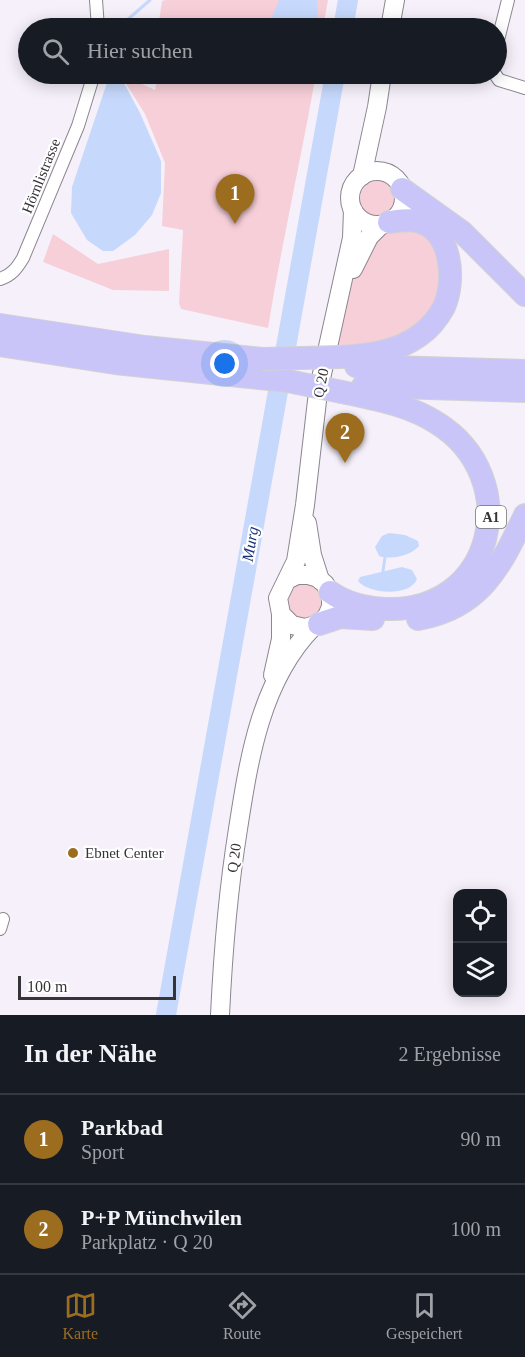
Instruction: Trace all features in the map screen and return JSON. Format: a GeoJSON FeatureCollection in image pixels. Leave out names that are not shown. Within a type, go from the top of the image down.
{"type":"FeatureCollection","features":[{"type":"Feature","properties":{"kind":"highway"},"geometry":{"type":"LineString","coordinates":[[397,182],[462,232],[525,295]]}},
{"type":"Feature","properties":{"kind":"highway","name":"A1"},"geometry":{"type":"LineString","coordinates":[[342,375],[380,352],[413,340],[431,325],[446,301],[450,272],[447,253],[440,238],[430,227],[418,221],[404,220],[385,223]]}},
{"type":"Feature","properties":{"kind":"highway","name":"A1"},"geometry":{"type":"LineString","coordinates":[[0,325],[260,369],[288,381],[342,375],[525,371]]}},
{"type":"Feature","properties":{"kind":"highway","name":"A1"},"geometry":{"type":"LineString","coordinates":[[0,345],[115,363],[260,369],[525,391]]}},
{"type":"Feature","properties":{"kind":"highway","name":"A1"},"geometry":{"type":"LineString","coordinates":[[325,586],[348,603],[384,609],[412,607],[442,596],[460,582],[477,562],[487,542],[491,514],[489,491],[481,468],[470,450],[453,434],[436,422],[380,400],[342,375]]}},
{"type":"Feature","properties":{"kind":"highway","name":"A1"},"geometry":{"type":"LineString","coordinates":[[316,626],[344,617],[386,621],[411,620],[434,616],[457,607],[492,577],[525,515]]}},
{"type":"Feature","properties":{"kind":"main road"},"geometry":{"type":"LineString","coordinates":[[392,18],[395,0]]}},
{"type":"Feature","properties":{"kind":"main road","name":"Q 20"},"geometry":{"type":"LineString","coordinates":[[220,1015],[224,940],[232,867],[249,770],[279,647],[281,614],[278,596],[295,563],[305,505],[318,392],[353,231],[351,190],[362,176],[380,84]]}},
{"type":"Feature","properties":{"kind":"main road","name":"Q 20"},"geometry":{"type":"LineString","coordinates":[[340,298],[365,243],[385,223],[396,218],[404,202],[381,150],[377,107]]}},
{"type":"Feature","properties":{"kind":"main road"},"geometry":{"type":"LineString","coordinates":[[362,176],[376,171],[397,182]]}},
{"type":"Feature","properties":{"kind":"main road"},"geometry":{"type":"LineString","coordinates":[[353,210],[364,222],[385,223]]}},
{"type":"Feature","properties":{"kind":"main road","name":"Q 20"},"geometry":{"type":"LineString","coordinates":[[266,704],[290,657],[301,640],[329,612],[331,603],[312,555],[305,505]]}},
{"type":"Feature","properties":{"kind":"main road"},"geometry":{"type":"LineString","coordinates":[[287,580],[304,574],[325,586]]}},
{"type":"Feature","properties":{"kind":"main road"},"geometry":{"type":"LineString","coordinates":[[281,614],[295,627],[316,626]]}},
{"type":"Feature","properties":{"kind":"street"},"geometry":{"type":"LineString","coordinates":[[96,0],[97,18]]}},
{"type":"Feature","properties":{"kind":"street"},"geometry":{"type":"LineString","coordinates":[[504,18],[508,0]]}},
{"type":"Feature","properties":{"kind":"street"},"geometry":{"type":"LineString","coordinates":[[507,82],[525,88]]}},
{"type":"Feature","properties":{"kind":"street","name":"Hörnlistrasse"},"geometry":{"type":"LineString","coordinates":[[0,279],[16,270],[23,258],[78,126],[91,84]]}},
{"type":"Feature","properties":{"kind":"shaded area"},"geometry":{"type":"Polygon","coordinates":[[[328,0],[325,18],[159,18],[162,1],[328,0]]]}},
{"type":"Feature","properties":{"kind":"shaded area"},"geometry":{"type":"Polygon","coordinates":[[[126,84],[142,84],[155,90],[156,84],[314,84],[268,328],[181,309],[179,303],[183,230],[162,226],[165,163],[145,114],[126,84]]]}},
{"type":"Feature","properties":{"kind":"shaded area"},"geometry":{"type":"Polygon","coordinates":[[[378,181],[391,186],[396,199],[391,212],[378,217],[365,212],[360,199],[365,186],[378,181]]]}},
{"type":"Feature","properties":{"kind":"shaded area"},"geometry":{"type":"Polygon","coordinates":[[[391,229],[418,229],[440,250],[444,288],[426,322],[392,343],[334,349],[359,264],[371,243],[391,229]]]}},
{"type":"Feature","properties":{"kind":"shaded area"},"geometry":{"type":"Polygon","coordinates":[[[53,234],[98,264],[169,249],[169,291],[113,290],[43,262],[53,234]]]}},
{"type":"Feature","properties":{"kind":"shaded area"},"geometry":{"type":"Polygon","coordinates":[[[300,580],[320,587],[324,611],[305,623],[284,610],[289,586],[300,580]]]}},
{"type":"Feature","properties":{"kind":"water"},"geometry":{"type":"Polygon","coordinates":[[[279,0],[317,0],[318,18],[271,18],[279,0]]]}},
{"type":"Feature","properties":{"kind":"water"},"geometry":{"type":"Polygon","coordinates":[[[107,84],[124,84],[140,113],[161,161],[161,193],[152,215],[135,235],[113,251],[103,251],[87,240],[71,213],[72,187],[107,84]]]}},
{"type":"Feature","properties":{"kind":"water"},"geometry":{"type":"Polygon","coordinates":[[[389,533],[405,535],[418,541],[419,546],[400,556],[389,558],[379,556],[375,547],[382,536],[389,533]]]}},
{"type":"Feature","properties":{"kind":"water"},"geometry":{"type":"Polygon","coordinates":[[[402,567],[412,570],[417,579],[406,589],[379,591],[370,589],[358,581],[360,577],[402,567]]]}},
{"type":"Feature","properties":{"kind":"waterway"},"geometry":{"type":"LineString","coordinates":[[129,18],[150,0]]}},
{"type":"Feature","properties":{"kind":"waterway","name":"Murg"},"geometry":{"type":"LineString","coordinates":[[345,18],[348,0]]}},
{"type":"Feature","properties":{"kind":"waterway","name":"Murg"},"geometry":{"type":"LineString","coordinates":[[166,1015],[333,84]]}},
{"type":"Feature","properties":{"kind":"waterway"},"geometry":{"type":"LineString","coordinates":[[383,571],[385,557]]}},
{"type":"Feature","properties":{"kind":"place","name":"Parkbad"},"geometry":{"type":"Point","coordinates":[235,224]}},
{"type":"Feature","properties":{"kind":"place","name":"P+P Münchwilen"},"geometry":{"type":"Point","coordinates":[345,463]}},
{"type":"Feature","properties":{"kind":"place","name":"Ebnet Center"},"geometry":{"type":"Point","coordinates":[73,853]}}]}
